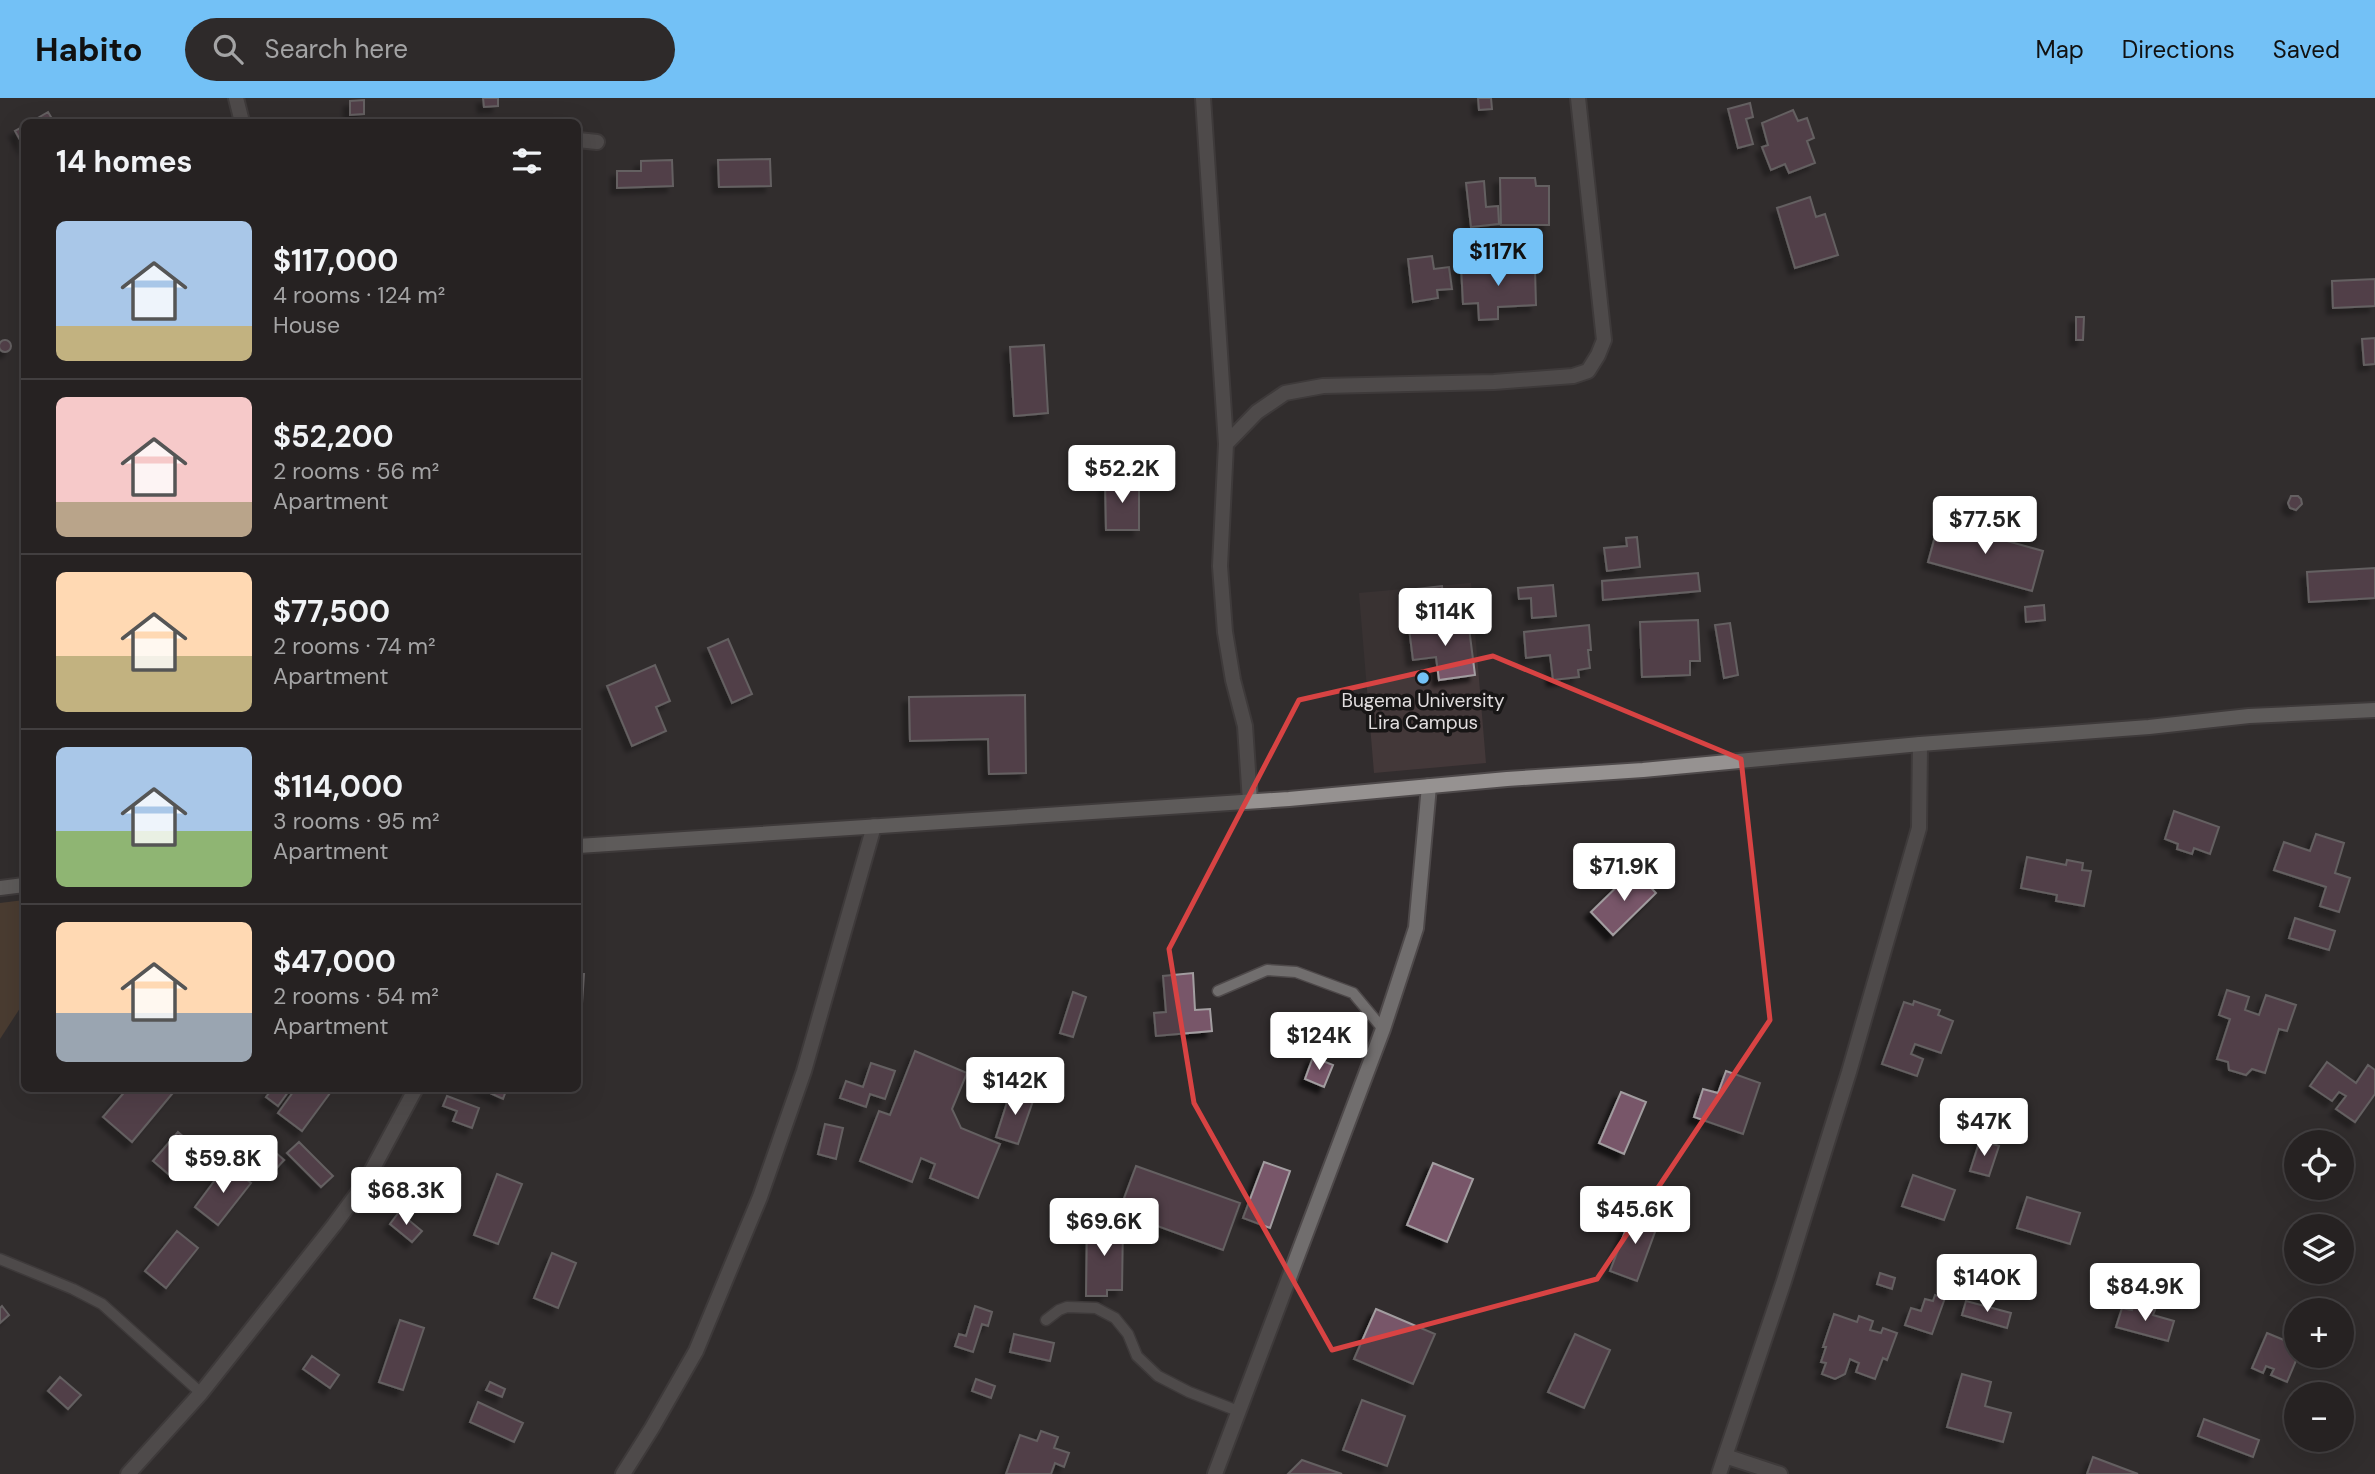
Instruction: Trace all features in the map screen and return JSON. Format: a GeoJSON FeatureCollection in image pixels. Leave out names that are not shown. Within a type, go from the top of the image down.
{"type":"FeatureCollection","features":[{"type":"Feature","properties":{"kind":"street"},"geometry":{"type":"LineString","coordinates":[[236,98],[241,119]]}},
{"type":"Feature","properties":{"kind":"street"},"geometry":{"type":"LineString","coordinates":[[1203,98],[1226,444],[1220,566],[1225,632],[1244,726],[1250,801]]}},
{"type":"Feature","properties":{"kind":"street"},"geometry":{"type":"LineString","coordinates":[[1226,444],[1257,412],[1284,393],[1322,386],[1494,382],[1573,376],[1588,371],[1604,340],[1578,98]]}},
{"type":"Feature","properties":{"kind":"street"},"geometry":{"type":"LineString","coordinates":[[581,140],[597,142]]}},
{"type":"Feature","properties":{"kind":"street"},"geometry":{"type":"LineString","coordinates":[[581,846],[1250,801],[2149,727],[2249,716],[2375,710]]}},
{"type":"Feature","properties":{"kind":"street"},"geometry":{"type":"LineString","coordinates":[[1719,1474],[1784,1281],[1841,1098],[1919,828],[1920,744]]}},
{"type":"Feature","properties":{"kind":"street"},"geometry":{"type":"LineString","coordinates":[[1215,1474],[1383,1029],[1416,928],[1429,786]]}},
{"type":"Feature","properties":{"kind":"street"},"geometry":{"type":"LineString","coordinates":[[622,1474],[696,1351],[760,1197],[804,1071],[874,826]]}},
{"type":"Feature","properties":{"kind":"street"},"geometry":{"type":"LineString","coordinates":[[0,888],[21,886]]}},
{"type":"Feature","properties":{"kind":"street"},"geometry":{"type":"LineString","coordinates":[[128,1474],[201,1393],[365,1183],[414,1092]]}},
{"type":"Feature","properties":{"kind":"street"},"geometry":{"type":"LineString","coordinates":[[1725,1456],[1780,1474]]}},
{"type":"Feature","properties":{"kind":"lane"},"geometry":{"type":"LineString","coordinates":[[1218,991],[1267,970],[1296,972],[1353,993],[1383,1029]]}},
{"type":"Feature","properties":{"kind":"lane"},"geometry":{"type":"LineString","coordinates":[[0,1258],[102,1304],[201,1393]]}},
{"type":"Feature","properties":{"kind":"lane"},"geometry":{"type":"LineString","coordinates":[[1046,1320],[1067,1307],[1096,1308],[1115,1318],[1128,1334],[1137,1356],[1158,1376],[1189,1392],[1238,1411]]}},
{"type":"Feature","properties":{"kind":"highlighted area"},"geometry":{"type":"Polygon","coordinates":[[[1493,656],[1741,759],[1770,1020],[1597,1279],[1332,1350],[1194,1103],[1169,949],[1299,700],[1493,656]]]}},
{"type":"Feature","properties":{"kind":"shaded area","name":"Bugema University Lira Campus"},"geometry":{"type":"Polygon","coordinates":[[[1471,583],[1486,763],[1374,773],[1359,593],[1471,583]]]}},
{"type":"Feature","properties":{"kind":"shaded area"},"geometry":{"type":"Polygon","coordinates":[[[21,900],[21,1007],[0,1039],[0,903],[21,900]]]}},
{"type":"Feature","properties":{"kind":"building"},"geometry":{"type":"Polygon","coordinates":[[[483,98],[498,98],[498,106],[484,107],[483,98]]]}},
{"type":"Feature","properties":{"kind":"building"},"geometry":{"type":"Polygon","coordinates":[[[1478,98],[1491,98],[1492,109],[1479,110],[1478,98]]]}},
{"type":"Feature","properties":{"kind":"building"},"geometry":{"type":"Polygon","coordinates":[[[364,100],[364,114],[350,115],[350,101],[364,100]]]}},
{"type":"Feature","properties":{"kind":"building"},"geometry":{"type":"Polygon","coordinates":[[[1750,103],[1753,117],[1746,119],[1753,144],[1738,148],[1728,109],[1750,103]]]}},
{"type":"Feature","properties":{"kind":"building"},"geometry":{"type":"Polygon","coordinates":[[[1793,110],[1798,121],[1807,118],[1814,138],[1807,141],[1815,163],[1789,173],[1785,164],[1771,170],[1762,147],[1768,145],[1762,123],[1793,110]]]}},
{"type":"Feature","properties":{"kind":"building"},"geometry":{"type":"Polygon","coordinates":[[[48,112],[52,119],[36,119],[48,112]]]}},
{"type":"Feature","properties":{"kind":"building"},"geometry":{"type":"Polygon","coordinates":[[[21,128],[21,142],[15,131],[21,128]]]}},
{"type":"Feature","properties":{"kind":"building"},"geometry":{"type":"Polygon","coordinates":[[[770,159],[771,186],[719,187],[718,160],[770,159]]]}},
{"type":"Feature","properties":{"kind":"building"},"geometry":{"type":"Polygon","coordinates":[[[672,160],[673,186],[617,188],[617,171],[641,171],[641,161],[672,160]]]}},
{"type":"Feature","properties":{"kind":"building"},"geometry":{"type":"Polygon","coordinates":[[[1500,178],[1535,178],[1536,186],[1549,186],[1549,225],[1501,225],[1500,178]]]}},
{"type":"Feature","properties":{"kind":"building"},"geometry":{"type":"Polygon","coordinates":[[[1484,181],[1486,207],[1498,206],[1499,224],[1471,227],[1466,183],[1484,181]]]}},
{"type":"Feature","properties":{"kind":"building"},"geometry":{"type":"Polygon","coordinates":[[[1810,197],[1816,217],[1825,214],[1838,255],[1795,268],[1777,208],[1810,197]]]}},
{"type":"Feature","properties":{"kind":"building"},"geometry":{"type":"Polygon","coordinates":[[[1432,256],[1434,269],[1449,267],[1452,289],[1437,290],[1438,298],[1413,302],[1408,259],[1432,256]]]}},
{"type":"Feature","properties":{"kind":"building"},"geometry":{"type":"Polygon","coordinates":[[[1522,263],[1522,269],[1535,269],[1536,305],[1498,307],[1498,319],[1479,320],[1478,303],[1463,304],[1461,266],[1522,263]]]}},
{"type":"Feature","properties":{"kind":"building"},"geometry":{"type":"Polygon","coordinates":[[[2375,279],[2375,306],[2333,308],[2332,281],[2375,279]]]}},
{"type":"Feature","properties":{"kind":"building"},"geometry":{"type":"Polygon","coordinates":[[[2076,317],[2084,317],[2083,340],[2076,340],[2076,317]]]}},
{"type":"Feature","properties":{"kind":"building"},"geometry":{"type":"Polygon","coordinates":[[[2375,338],[2375,364],[2364,365],[2362,339],[2375,338]]]}},
{"type":"Feature","properties":{"kind":"building"},"geometry":{"type":"Polygon","coordinates":[[[5,340],[11,346],[5,352],[-1,346],[5,340]]]}},
{"type":"Feature","properties":{"kind":"building"},"geometry":{"type":"Polygon","coordinates":[[[1044,345],[1048,413],[1014,416],[1010,347],[1044,345]]]}},
{"type":"Feature","properties":{"kind":"building"},"geometry":{"type":"Polygon","coordinates":[[[1139,479],[1139,530],[1106,530],[1105,480],[1139,479]]]}},
{"type":"Feature","properties":{"kind":"building"},"geometry":{"type":"Polygon","coordinates":[[[2291,496],[2301,499],[2302,504],[2296,510],[2290,508],[2288,503],[2291,496]]]}},
{"type":"Feature","properties":{"kind":"building"},"geometry":{"type":"Polygon","coordinates":[[[1939,522],[2043,551],[2032,591],[1928,562],[1939,522]]]}},
{"type":"Feature","properties":{"kind":"building"},"geometry":{"type":"Polygon","coordinates":[[[1637,537],[1640,567],[1607,571],[1604,548],[1627,546],[1626,538],[1637,537]]]}},
{"type":"Feature","properties":{"kind":"building"},"geometry":{"type":"Polygon","coordinates":[[[2375,568],[2375,598],[2309,602],[2307,572],[2375,568]]]}},
{"type":"Feature","properties":{"kind":"building"},"geometry":{"type":"Polygon","coordinates":[[[1698,573],[1700,591],[1603,600],[1602,581],[1698,573]]]}},
{"type":"Feature","properties":{"kind":"building"},"geometry":{"type":"Polygon","coordinates":[[[1553,585],[1556,616],[1532,618],[1531,598],[1519,599],[1518,588],[1553,585]]]}},
{"type":"Feature","properties":{"kind":"building"},"geometry":{"type":"Polygon","coordinates":[[[1442,586],[1445,616],[1423,619],[1420,598],[1408,600],[1406,590],[1442,586]]]}},
{"type":"Feature","properties":{"kind":"building"},"geometry":{"type":"Polygon","coordinates":[[[2044,605],[2045,620],[2026,622],[2025,607],[2044,605]]]}},
{"type":"Feature","properties":{"kind":"building"},"geometry":{"type":"Polygon","coordinates":[[[1468,620],[1475,675],[1439,680],[1436,657],[1413,660],[1409,628],[1468,620]]]}},
{"type":"Feature","properties":{"kind":"building"},"geometry":{"type":"Polygon","coordinates":[[[1698,620],[1700,661],[1690,661],[1690,675],[1642,677],[1640,622],[1698,620]]]}},
{"type":"Feature","properties":{"kind":"building"},"geometry":{"type":"Polygon","coordinates":[[[1730,623],[1738,675],[1724,678],[1715,625],[1730,623]]]}},
{"type":"Feature","properties":{"kind":"building"},"geometry":{"type":"Polygon","coordinates":[[[1589,625],[1590,668],[1578,670],[1579,677],[1553,680],[1550,655],[1526,658],[1524,632],[1589,625]]]}},
{"type":"Feature","properties":{"kind":"building"},"geometry":{"type":"Polygon","coordinates":[[[728,639],[752,694],[732,703],[708,648],[728,639]]]}},
{"type":"Feature","properties":{"kind":"building"},"geometry":{"type":"Polygon","coordinates":[[[655,665],[670,701],[656,707],[666,731],[632,746],[607,686],[655,665]]]}},
{"type":"Feature","properties":{"kind":"building"},"geometry":{"type":"Polygon","coordinates":[[[1025,695],[1026,773],[989,774],[988,739],[910,741],[909,697],[1025,695]]]}},
{"type":"Feature","properties":{"kind":"building"},"geometry":{"type":"Polygon","coordinates":[[[2174,811],[2219,827],[2210,854],[2194,848],[2192,854],[2177,849],[2178,844],[2165,839],[2174,811]]]}},
{"type":"Feature","properties":{"kind":"building"},"geometry":{"type":"Polygon","coordinates":[[[2316,834],[2344,843],[2335,873],[2350,878],[2339,912],[2320,906],[2326,887],[2274,870],[2284,842],[2310,851],[2316,834]]]}},
{"type":"Feature","properties":{"kind":"building"},"geometry":{"type":"Polygon","coordinates":[[[2027,857],[2066,865],[2067,860],[2083,863],[2082,870],[2091,871],[2084,906],[2056,901],[2057,895],[2021,888],[2027,857]]]}},
{"type":"Feature","properties":{"kind":"building"},"geometry":{"type":"Polygon","coordinates":[[[1634,870],[1656,893],[1613,935],[1591,912],[1634,870]]]}},
{"type":"Feature","properties":{"kind":"building"},"geometry":{"type":"Polygon","coordinates":[[[2295,918],[2335,931],[2329,950],[2289,938],[2295,918]]]}},
{"type":"Feature","properties":{"kind":"building"},"geometry":{"type":"Polygon","coordinates":[[[1193,973],[1195,1010],[1210,1009],[1212,1031],[1156,1036],[1154,1013],[1166,1012],[1163,976],[1193,973]]]}},
{"type":"Feature","properties":{"kind":"building"},"geometry":{"type":"Polygon","coordinates":[[[581,974],[584,974],[581,1018],[581,974]]]}},
{"type":"Feature","properties":{"kind":"building"},"geometry":{"type":"Polygon","coordinates":[[[2227,990],[2249,997],[2245,1010],[2259,1015],[2266,995],[2296,1005],[2287,1031],[2279,1029],[2265,1073],[2252,1069],[2246,1075],[2229,1070],[2228,1062],[2217,1059],[2230,1019],[2219,1015],[2227,990]]]}},
{"type":"Feature","properties":{"kind":"building"},"geometry":{"type":"Polygon","coordinates":[[[1073,992],[1086,997],[1073,1037],[1060,1033],[1073,992]]]}},
{"type":"Feature","properties":{"kind":"building"},"geometry":{"type":"Polygon","coordinates":[[[1914,1001],[1940,1010],[1938,1015],[1953,1021],[1941,1053],[1915,1044],[1911,1054],[1923,1059],[1917,1076],[1882,1064],[1904,1002],[1913,1005],[1914,1001]]]}},
{"type":"Feature","properties":{"kind":"building"},"geometry":{"type":"Polygon","coordinates":[[[915,1051],[967,1073],[952,1109],[961,1128],[1000,1144],[978,1198],[930,1178],[935,1164],[921,1158],[912,1182],[860,1161],[879,1111],[890,1115],[915,1051]]]}},
{"type":"Feature","properties":{"kind":"building"},"geometry":{"type":"Polygon","coordinates":[[[1313,1057],[1333,1065],[1324,1087],[1305,1079],[1313,1057]]]}},
{"type":"Feature","properties":{"kind":"building"},"geometry":{"type":"Polygon","coordinates":[[[2327,1062],[2356,1083],[2368,1065],[2375,1070],[2375,1094],[2355,1122],[2336,1109],[2346,1096],[2339,1092],[2332,1101],[2310,1086],[2327,1062]]]}},
{"type":"Feature","properties":{"kind":"building"},"geometry":{"type":"Polygon","coordinates":[[[871,1063],[895,1071],[885,1099],[870,1094],[866,1107],[840,1098],[846,1081],[863,1087],[871,1063]]]}},
{"type":"Feature","properties":{"kind":"building"},"geometry":{"type":"Polygon","coordinates":[[[1726,1071],[1760,1083],[1743,1134],[1694,1117],[1703,1089],[1718,1093],[1726,1071]]]}},
{"type":"Feature","properties":{"kind":"building"},"geometry":{"type":"Polygon","coordinates":[[[1011,1090],[1034,1098],[1018,1144],[996,1137],[1011,1090]]]}},
{"type":"Feature","properties":{"kind":"building"},"geometry":{"type":"Polygon","coordinates":[[[125,1092],[174,1092],[132,1142],[103,1117],[125,1092]]]}},
{"type":"Feature","properties":{"kind":"building"},"geometry":{"type":"Polygon","coordinates":[[[270,1092],[288,1092],[278,1106],[266,1097],[270,1092]]]}},
{"type":"Feature","properties":{"kind":"building"},"geometry":{"type":"Polygon","coordinates":[[[293,1092],[331,1092],[302,1131],[278,1113],[293,1092]]]}},
{"type":"Feature","properties":{"kind":"building"},"geometry":{"type":"Polygon","coordinates":[[[488,1092],[506,1092],[503,1099],[488,1092]]]}},
{"type":"Feature","properties":{"kind":"building"},"geometry":{"type":"Polygon","coordinates":[[[1621,1092],[1646,1102],[1624,1154],[1599,1143],[1621,1092]]]}},
{"type":"Feature","properties":{"kind":"building"},"geometry":{"type":"Polygon","coordinates":[[[447,1096],[479,1108],[472,1128],[453,1121],[457,1111],[443,1106],[447,1096]]]}},
{"type":"Feature","properties":{"kind":"building"},"geometry":{"type":"Polygon","coordinates":[[[825,1124],[843,1128],[836,1159],[818,1154],[825,1124]]]}},
{"type":"Feature","properties":{"kind":"building"},"geometry":{"type":"Polygon","coordinates":[[[178,1132],[198,1149],[173,1178],[153,1161],[178,1132]]]}},
{"type":"Feature","properties":{"kind":"building"},"geometry":{"type":"Polygon","coordinates":[[[1980,1140],[1999,1146],[1989,1176],[1970,1171],[1980,1140]]]}},
{"type":"Feature","properties":{"kind":"building"},"geometry":{"type":"Polygon","coordinates":[[[263,1141],[284,1160],[275,1170],[254,1152],[263,1141]]]}},
{"type":"Feature","properties":{"kind":"building"},"geometry":{"type":"Polygon","coordinates":[[[299,1142],[333,1176],[321,1187],[287,1153],[299,1142]]]}},
{"type":"Feature","properties":{"kind":"building"},"geometry":{"type":"Polygon","coordinates":[[[1264,1162],[1290,1171],[1270,1228],[1243,1218],[1264,1162]]]}},
{"type":"Feature","properties":{"kind":"building"},"geometry":{"type":"Polygon","coordinates":[[[1433,1163],[1473,1179],[1447,1242],[1407,1225],[1433,1163]]]}},
{"type":"Feature","properties":{"kind":"building"},"geometry":{"type":"Polygon","coordinates":[[[227,1164],[251,1183],[218,1225],[195,1207],[227,1164]]]}},
{"type":"Feature","properties":{"kind":"building"},"geometry":{"type":"Polygon","coordinates":[[[1136,1166],[1240,1203],[1223,1250],[1119,1212],[1136,1166]]]}},
{"type":"Feature","properties":{"kind":"building"},"geometry":{"type":"Polygon","coordinates":[[[497,1174],[522,1184],[498,1244],[474,1235],[497,1174]]]}},
{"type":"Feature","properties":{"kind":"building"},"geometry":{"type":"Polygon","coordinates":[[[1913,1175],[1955,1190],[1944,1220],[1902,1206],[1913,1175]]]}},
{"type":"Feature","properties":{"kind":"building"},"geometry":{"type":"Polygon","coordinates":[[[2027,1197],[2080,1213],[2070,1244],[2017,1228],[2027,1197]]]}},
{"type":"Feature","properties":{"kind":"building"},"geometry":{"type":"Polygon","coordinates":[[[1633,1211],[1659,1221],[1637,1281],[1610,1271],[1633,1211]]]}},
{"type":"Feature","properties":{"kind":"building"},"geometry":{"type":"Polygon","coordinates":[[[399,1212],[422,1231],[412,1242],[390,1224],[399,1212]]]}},
{"type":"Feature","properties":{"kind":"building"},"geometry":{"type":"Polygon","coordinates":[[[1087,1223],[1123,1223],[1122,1290],[1107,1290],[1107,1296],[1086,1296],[1087,1223]]]}},
{"type":"Feature","properties":{"kind":"building"},"geometry":{"type":"Polygon","coordinates":[[[177,1231],[198,1248],[166,1288],[145,1271],[177,1231]]]}},
{"type":"Feature","properties":{"kind":"building"},"geometry":{"type":"Polygon","coordinates":[[[552,1253],[576,1263],[558,1308],[534,1298],[552,1253]]]}},
{"type":"Feature","properties":{"kind":"building"},"geometry":{"type":"Polygon","coordinates":[[[1880,1273],[1895,1278],[1892,1289],[1877,1284],[1880,1273]]]}},
{"type":"Feature","properties":{"kind":"building"},"geometry":{"type":"Polygon","coordinates":[[[1935,1295],[1945,1298],[1932,1334],[1905,1325],[1911,1308],[1921,1311],[1925,1299],[1933,1301],[1935,1295]]]}},
{"type":"Feature","properties":{"kind":"building"},"geometry":{"type":"Polygon","coordinates":[[[1966,1301],[2011,1313],[2007,1328],[1962,1315],[1966,1301]]]}},
{"type":"Feature","properties":{"kind":"building"},"geometry":{"type":"Polygon","coordinates":[[[2134,1305],[2155,1310],[2153,1315],[2174,1321],[2168,1341],[2116,1327],[2122,1308],[2132,1310],[2134,1305]]]}},
{"type":"Feature","properties":{"kind":"building"},"geometry":{"type":"Polygon","coordinates":[[[2,1306],[9,1315],[0,1323],[0,1308],[2,1306]]]}},
{"type":"Feature","properties":{"kind":"building"},"geometry":{"type":"Polygon","coordinates":[[[975,1306],[992,1312],[988,1326],[982,1324],[973,1352],[955,1346],[959,1334],[966,1336],[975,1306]]]}},
{"type":"Feature","properties":{"kind":"building"},"geometry":{"type":"Polygon","coordinates":[[[1376,1309],[1435,1334],[1413,1384],[1354,1359],[1376,1309]]]}},
{"type":"Feature","properties":{"kind":"building"},"geometry":{"type":"Polygon","coordinates":[[[1834,1314],[1857,1322],[1859,1316],[1873,1321],[1870,1330],[1881,1333],[1883,1328],[1897,1333],[1887,1360],[1883,1358],[1875,1379],[1856,1372],[1859,1363],[1850,1359],[1845,1374],[1835,1379],[1822,1374],[1826,1363],[1821,1362],[1826,1347],[1823,1347],[1834,1314]]]}},
{"type":"Feature","properties":{"kind":"building"},"geometry":{"type":"Polygon","coordinates":[[[400,1320],[424,1328],[403,1390],[379,1382],[400,1320]]]}},
{"type":"Feature","properties":{"kind":"building"},"geometry":{"type":"Polygon","coordinates":[[[2267,1333],[2284,1340],[2284,1368],[2293,1368],[2287,1382],[2271,1375],[2274,1369],[2266,1366],[2263,1373],[2252,1368],[2267,1333]]]}},
{"type":"Feature","properties":{"kind":"building"},"geometry":{"type":"Polygon","coordinates":[[[1014,1334],[1054,1343],[1050,1361],[1010,1352],[1014,1334]]]}},
{"type":"Feature","properties":{"kind":"building"},"geometry":{"type":"Polygon","coordinates":[[[1575,1334],[1610,1350],[1584,1408],[1548,1392],[1575,1334]]]}},
{"type":"Feature","properties":{"kind":"building"},"geometry":{"type":"Polygon","coordinates":[[[312,1356],[339,1375],[330,1388],[303,1369],[312,1356]]]}},
{"type":"Feature","properties":{"kind":"building"},"geometry":{"type":"Polygon","coordinates":[[[1962,1374],[1991,1382],[1985,1406],[2011,1413],[2003,1442],[1947,1427],[1962,1374]]]}},
{"type":"Feature","properties":{"kind":"building"},"geometry":{"type":"Polygon","coordinates":[[[60,1377],[81,1395],[68,1409],[48,1391],[60,1377]]]}},
{"type":"Feature","properties":{"kind":"building"},"geometry":{"type":"Polygon","coordinates":[[[976,1379],[995,1386],[991,1398],[972,1391],[976,1379]]]}},
{"type":"Feature","properties":{"kind":"building"},"geometry":{"type":"Polygon","coordinates":[[[490,1382],[505,1389],[502,1397],[486,1390],[490,1382]]]}},
{"type":"Feature","properties":{"kind":"building"},"geometry":{"type":"Polygon","coordinates":[[[1362,1400],[1405,1416],[1387,1466],[1343,1450],[1362,1400]]]}},
{"type":"Feature","properties":{"kind":"building"},"geometry":{"type":"Polygon","coordinates":[[[478,1402],[523,1423],[514,1442],[470,1422],[478,1402]]]}},
{"type":"Feature","properties":{"kind":"building"},"geometry":{"type":"Polygon","coordinates":[[[2204,1419],[2259,1440],[2253,1457],[2198,1436],[2204,1419]]]}},
{"type":"Feature","properties":{"kind":"building"},"geometry":{"type":"Polygon","coordinates":[[[1041,1431],[1058,1437],[1054,1448],[1069,1453],[1064,1467],[1055,1463],[1051,1474],[1006,1474],[1020,1435],[1037,1441],[1041,1431]]]}},
{"type":"Feature","properties":{"kind":"building"},"geometry":{"type":"Polygon","coordinates":[[[2093,1457],[2138,1474],[2087,1474],[2093,1457]]]}},
{"type":"Feature","properties":{"kind":"building"},"geometry":{"type":"Polygon","coordinates":[[[1302,1460],[1342,1474],[1288,1474],[1302,1460]]]}},
{"type":"Feature","properties":{"kind":"place","name":"Bugema University Lira Campus"},"geometry":{"type":"Point","coordinates":[1423,678]}}]}
